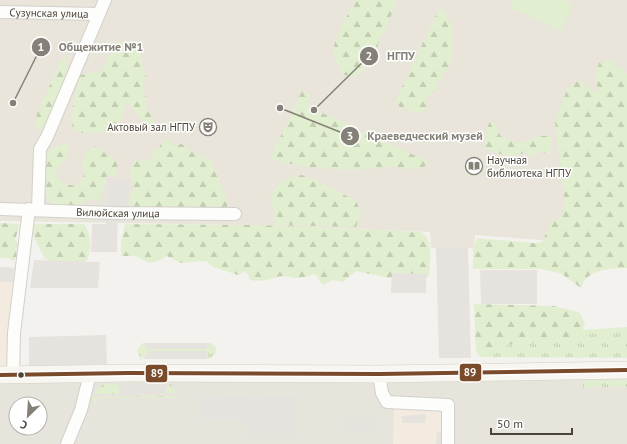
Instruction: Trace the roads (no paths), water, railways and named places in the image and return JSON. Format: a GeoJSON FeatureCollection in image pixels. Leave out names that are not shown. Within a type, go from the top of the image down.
{"type":"FeatureCollection","features":[{"type":"Feature","properties":{"kind":"main road"},"geometry":{"type":"LineString","coordinates":[[6,376],[90,374],[380,374],[627,370]]}},
{"type":"Feature","properties":{"kind":"street"},"geometry":{"type":"LineString","coordinates":[[6,376],[33,209],[40,149],[47,137],[105,0]]}},
{"type":"Feature","properties":{"kind":"street","name":"Сузунская улица"},"geometry":{"type":"LineString","coordinates":[[0,12],[99,14]]}},
{"type":"Feature","properties":{"kind":"street","name":"Вилюйская улица"},"geometry":{"type":"LineString","coordinates":[[0,209],[113,213],[235,214]]}},
{"type":"Feature","properties":{"kind":"street"},"geometry":{"type":"LineString","coordinates":[[67,444],[81,410],[90,374]]}},
{"type":"Feature","properties":{"kind":"street"},"geometry":{"type":"LineString","coordinates":[[380,374],[382,393],[387,402],[448,405],[448,444]]}},
{"type":"Feature","properties":{"kind":"place","name":"Общежитие №1"},"geometry":{"type":"Point","coordinates":[13,103]}},
{"type":"Feature","properties":{"kind":"place","name":"Краеведческий музей"},"geometry":{"type":"Point","coordinates":[280,108]}},
{"type":"Feature","properties":{"kind":"place","name":"НГПУ"},"geometry":{"type":"Point","coordinates":[314,110]}},
{"type":"Feature","properties":{"kind":"place","name":"Актовый зал НГПУ"},"geometry":{"type":"Point","coordinates":[208,127]}},
{"type":"Feature","properties":{"kind":"place","name":"Научная библиотека НГПУ"},"geometry":{"type":"Point","coordinates":[474,166]}}]}
